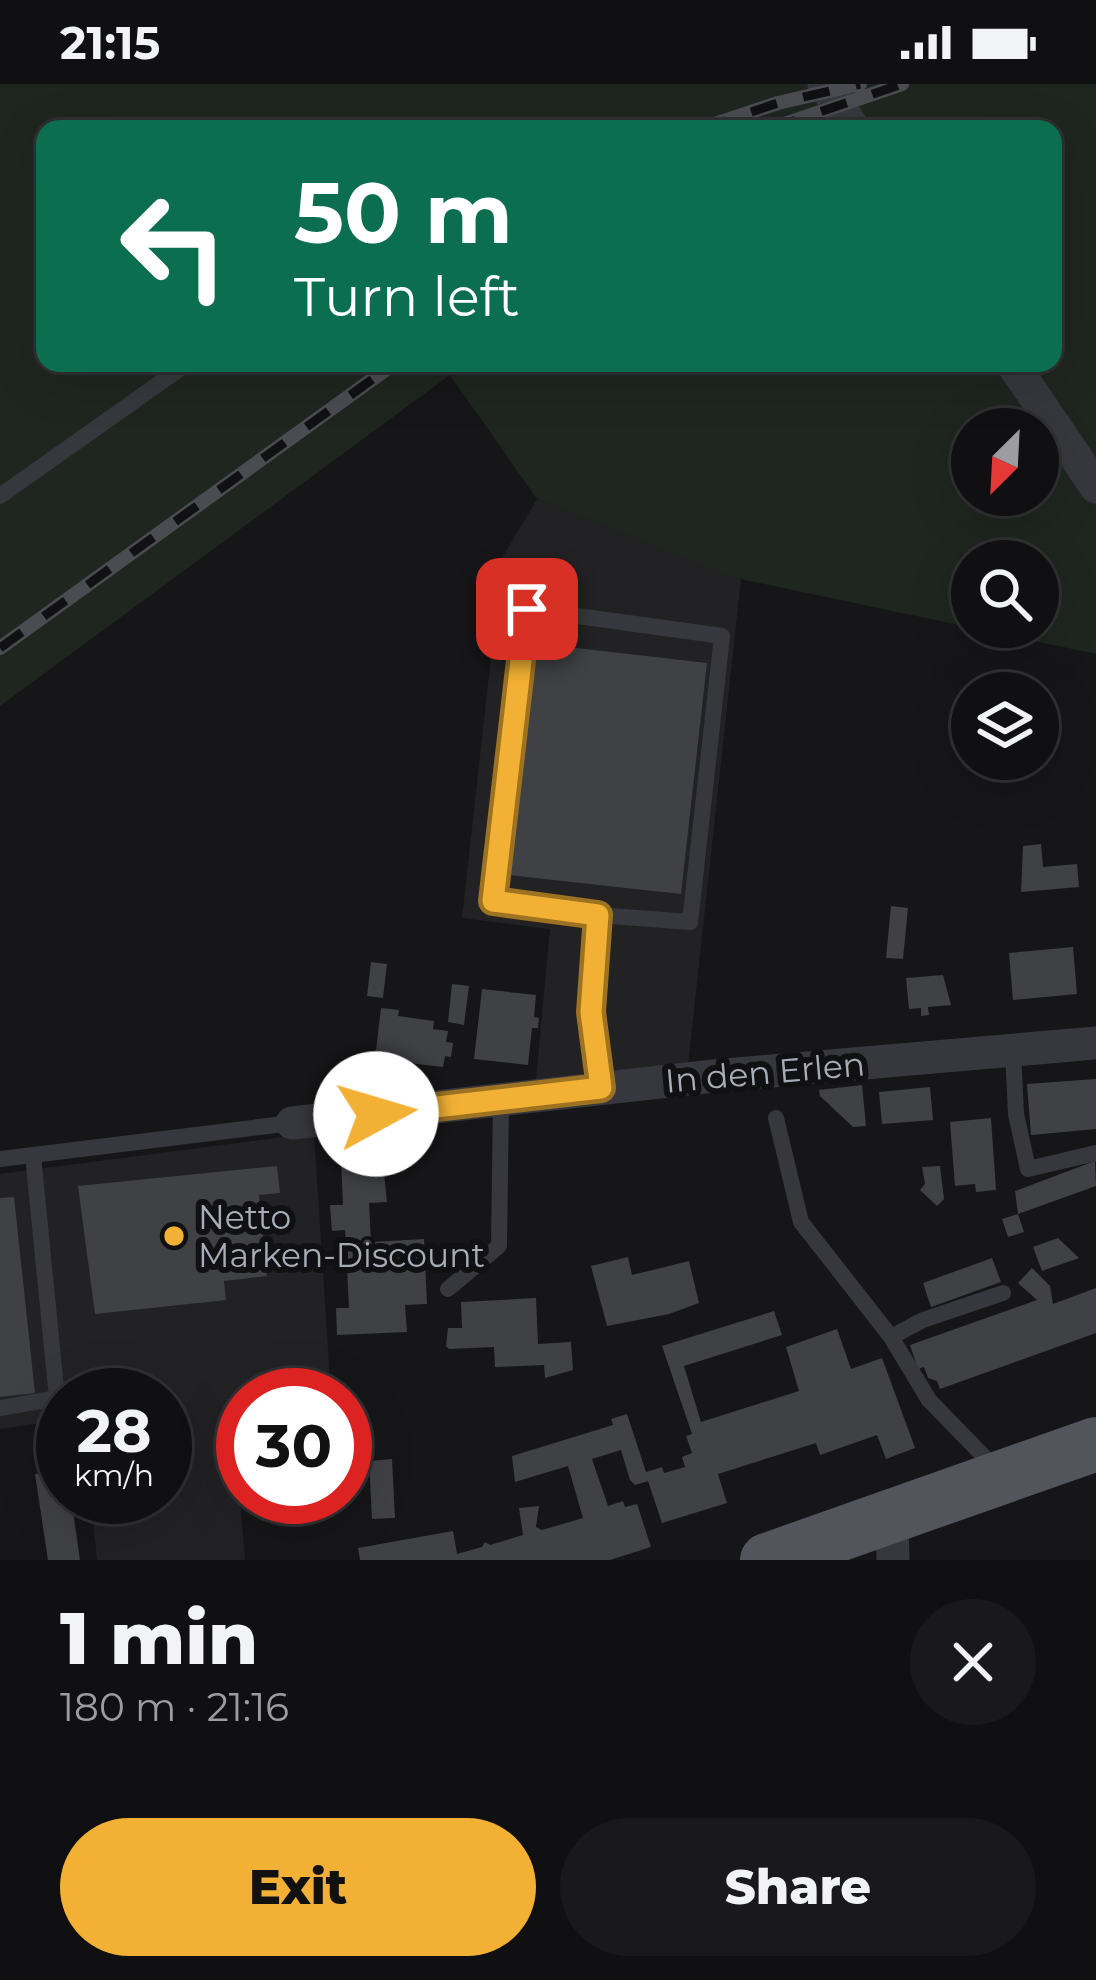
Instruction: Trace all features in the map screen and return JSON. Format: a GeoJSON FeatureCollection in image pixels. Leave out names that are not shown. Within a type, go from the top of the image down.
{"type":"FeatureCollection","features":[{"type":"Feature","properties":{"kind":"main road"},"geometry":{"type":"LineString","coordinates":[[767,1560],[892,1540],[1005,1478],[1096,1444]]}},
{"type":"Feature","properties":{"kind":"street"},"geometry":{"type":"LineString","coordinates":[[824,84],[848,120]]}},
{"type":"Feature","properties":{"kind":"street"},"geometry":{"type":"LineString","coordinates":[[1018,372],[1096,487]]}},
{"type":"Feature","properties":{"kind":"street","name":"In den Erlen"},"geometry":{"type":"LineString","coordinates":[[292,1123],[601,1088],[1096,1043]]}},
{"type":"Feature","properties":{"kind":"lane"},"geometry":{"type":"LineString","coordinates":[[0,496],[175,372]]}},
{"type":"Feature","properties":{"kind":"lane"},"geometry":{"type":"LineString","coordinates":[[527,609],[722,636],[690,922],[598,915],[493,901],[527,609]]}},
{"type":"Feature","properties":{"kind":"lane"},"geometry":{"type":"LineString","coordinates":[[598,915],[591,1012],[601,1088]]}},
{"type":"Feature","properties":{"kind":"lane"},"geometry":{"type":"LineString","coordinates":[[1012,1050],[1016,1114],[1028,1169],[1096,1153]]}},
{"type":"Feature","properties":{"kind":"lane"},"geometry":{"type":"LineString","coordinates":[[448,1289],[499,1246],[501,1100]]}},
{"type":"Feature","properties":{"kind":"lane"},"geometry":{"type":"LineString","coordinates":[[776,1118],[801,1222],[891,1337],[929,1400],[1005,1478]]}},
{"type":"Feature","properties":{"kind":"lane"},"geometry":{"type":"LineString","coordinates":[[0,1160],[292,1123]]}},
{"type":"Feature","properties":{"kind":"lane"},"geometry":{"type":"LineString","coordinates":[[0,1408],[57,1399],[33,1155]]}},
{"type":"Feature","properties":{"kind":"lane"},"geometry":{"type":"LineString","coordinates":[[891,1337],[922,1320],[1003,1293]]}},
{"type":"Feature","properties":{"kind":"shaded area"},"geometry":{"type":"Polygon","coordinates":[[[0,84],[1096,84],[1096,654],[1059,646],[1059,540],[951,540],[951,623],[736,578],[537,499],[450,375],[0,706],[0,84]]]}},
{"type":"Feature","properties":{"kind":"shaded area"},"geometry":{"type":"Polygon","coordinates":[[[537,499],[741,579],[688,1065],[536,1080],[550,929],[462,918],[502,558],[537,499]]]}},
{"type":"Feature","properties":{"kind":"shaded area"},"geometry":{"type":"Polygon","coordinates":[[[314,1133],[329,1368],[216,1368],[216,1524],[242,1524],[245,1560],[97,1560],[94,1524],[192,1524],[192,1368],[36,1368],[36,1424],[0,1429],[0,1174],[314,1133]]]}},
{"type":"Feature","properties":{"kind":"building"},"geometry":{"type":"Polygon","coordinates":[[[533,643],[707,663],[681,894],[507,875],[533,643]]]}},
{"type":"Feature","properties":{"kind":"building"},"geometry":{"type":"Polygon","coordinates":[[[1041,844],[1043,867],[1077,864],[1079,887],[1021,892],[1023,846],[1041,844]]]}},
{"type":"Feature","properties":{"kind":"building"},"geometry":{"type":"Polygon","coordinates":[[[891,906],[908,908],[903,959],[886,958],[891,906]]]}},
{"type":"Feature","properties":{"kind":"building"},"geometry":{"type":"Polygon","coordinates":[[[1073,947],[1077,994],[1013,1000],[1009,953],[1073,947]]]}},
{"type":"Feature","properties":{"kind":"building"},"geometry":{"type":"Polygon","coordinates":[[[371,962],[387,964],[383,998],[367,996],[371,962]]]}},
{"type":"Feature","properties":{"kind":"building"},"geometry":{"type":"Polygon","coordinates":[[[943,975],[951,1005],[928,1007],[929,1015],[921,1016],[921,1008],[909,1009],[906,978],[943,975]]]}},
{"type":"Feature","properties":{"kind":"building"},"geometry":{"type":"Polygon","coordinates":[[[452,984],[469,986],[464,1025],[448,1022],[452,984]]]}},
{"type":"Feature","properties":{"kind":"building"},"geometry":{"type":"Polygon","coordinates":[[[482,989],[536,995],[538,1028],[532,1028],[528,1065],[474,1059],[482,989]]]}},
{"type":"Feature","properties":{"kind":"building"},"geometry":{"type":"Polygon","coordinates":[[[381,1008],[399,1010],[398,1016],[434,1021],[433,1029],[448,1031],[446,1042],[453,1043],[443,1067],[375,1059],[381,1008]]]}},
{"type":"Feature","properties":{"kind":"building"},"geometry":{"type":"Polygon","coordinates":[[[1096,1079],[1096,1129],[1031,1135],[1027,1084],[1096,1079]]]}},
{"type":"Feature","properties":{"kind":"building"},"geometry":{"type":"Polygon","coordinates":[[[862,1085],[866,1126],[853,1127],[820,1096],[819,1090],[862,1085]]]}},
{"type":"Feature","properties":{"kind":"building"},"geometry":{"type":"Polygon","coordinates":[[[930,1087],[933,1120],[882,1124],[879,1092],[930,1087]]]}},
{"type":"Feature","properties":{"kind":"building"},"geometry":{"type":"Polygon","coordinates":[[[991,1118],[996,1190],[976,1192],[975,1184],[955,1186],[950,1122],[991,1118]]]}},
{"type":"Feature","properties":{"kind":"building"},"geometry":{"type":"Polygon","coordinates":[[[382,1155],[387,1202],[369,1203],[371,1242],[424,1239],[427,1304],[405,1305],[407,1332],[337,1335],[336,1308],[349,1308],[345,1230],[332,1231],[330,1205],[343,1205],[341,1158],[382,1155]]]}},
{"type":"Feature","properties":{"kind":"building"},"geometry":{"type":"Polygon","coordinates":[[[1095,1161],[1096,1186],[1018,1214],[1015,1191],[1095,1161]]]}},
{"type":"Feature","properties":{"kind":"building","name":"Netto Marken-Discount"},"geometry":{"type":"Polygon","coordinates":[[[277,1166],[280,1193],[259,1195],[267,1276],[224,1281],[226,1300],[95,1314],[78,1186],[277,1166]]]}},
{"type":"Feature","properties":{"kind":"building"},"geometry":{"type":"Polygon","coordinates":[[[940,1166],[944,1199],[937,1206],[920,1190],[925,1184],[922,1167],[940,1166]]]}},
{"type":"Feature","properties":{"kind":"building"},"geometry":{"type":"Polygon","coordinates":[[[14,1197],[35,1393],[0,1397],[0,1198],[14,1197]]]}},
{"type":"Feature","properties":{"kind":"building"},"geometry":{"type":"Polygon","coordinates":[[[1018,1214],[1024,1232],[1008,1237],[1002,1219],[1018,1214]]]}},
{"type":"Feature","properties":{"kind":"building"},"geometry":{"type":"Polygon","coordinates":[[[1058,1238],[1079,1258],[1042,1271],[1033,1247],[1058,1238]]]}},
{"type":"Feature","properties":{"kind":"building"},"geometry":{"type":"Polygon","coordinates":[[[628,1257],[632,1275],[689,1261],[699,1303],[607,1326],[591,1266],[628,1257]]]}},
{"type":"Feature","properties":{"kind":"building"},"geometry":{"type":"Polygon","coordinates":[[[992,1258],[1001,1282],[931,1307],[923,1283],[992,1258]]]}},
{"type":"Feature","properties":{"kind":"building"},"geometry":{"type":"Polygon","coordinates":[[[1032,1268],[1050,1286],[1053,1304],[1096,1288],[1096,1333],[940,1389],[924,1367],[918,1369],[910,1345],[1037,1300],[1018,1283],[1032,1268]]]}},
{"type":"Feature","properties":{"kind":"building"},"geometry":{"type":"Polygon","coordinates":[[[536,1298],[538,1344],[571,1342],[573,1370],[545,1378],[544,1365],[495,1367],[494,1347],[446,1346],[448,1328],[462,1328],[461,1302],[536,1298]]]}},
{"type":"Feature","properties":{"kind":"building"},"geometry":{"type":"Polygon","coordinates":[[[774,1311],[782,1335],[684,1366],[701,1422],[799,1391],[786,1347],[837,1329],[851,1369],[882,1358],[915,1448],[886,1459],[877,1435],[820,1455],[816,1443],[718,1474],[727,1503],[662,1523],[648,1481],[635,1485],[630,1480],[621,1450],[592,1459],[608,1506],[623,1501],[625,1507],[637,1504],[651,1547],[610,1560],[360,1560],[358,1548],[453,1531],[457,1554],[485,1542],[490,1545],[523,1535],[519,1508],[539,1506],[536,1527],[542,1530],[583,1518],[568,1466],[515,1482],[512,1456],[613,1425],[611,1419],[627,1414],[646,1472],[685,1467],[682,1457],[692,1453],[686,1436],[692,1434],[662,1346],[774,1311]]]}},
{"type":"Feature","properties":{"kind":"building"},"geometry":{"type":"Polygon","coordinates":[[[392,1459],[395,1518],[372,1519],[372,1461],[392,1459]]]}},
{"type":"Feature","properties":{"kind":"building"},"geometry":{"type":"Polygon","coordinates":[[[43,1524],[75,1524],[80,1560],[48,1560],[43,1524]]]}},
{"type":"Feature","properties":{"kind":"railway"},"geometry":{"type":"LineString","coordinates":[[727,120],[860,84]]}},
{"type":"Feature","properties":{"kind":"railway"},"geometry":{"type":"LineString","coordinates":[[796,120],[902,84]]}},
{"type":"Feature","properties":{"kind":"railway"},"geometry":{"type":"LineString","coordinates":[[0,648],[383,372]]}},
{"type":"Feature","properties":{"kind":"place","name":"Netto Marken-Discount"},"geometry":{"type":"Point","coordinates":[174,1236]}},
{"type":"Feature","properties":{"kind":"route"},"geometry":{"type":"LineString","coordinates":[[376,1114],[601,1088],[591,1012],[598,915],[493,901],[527,609]]}}]}
